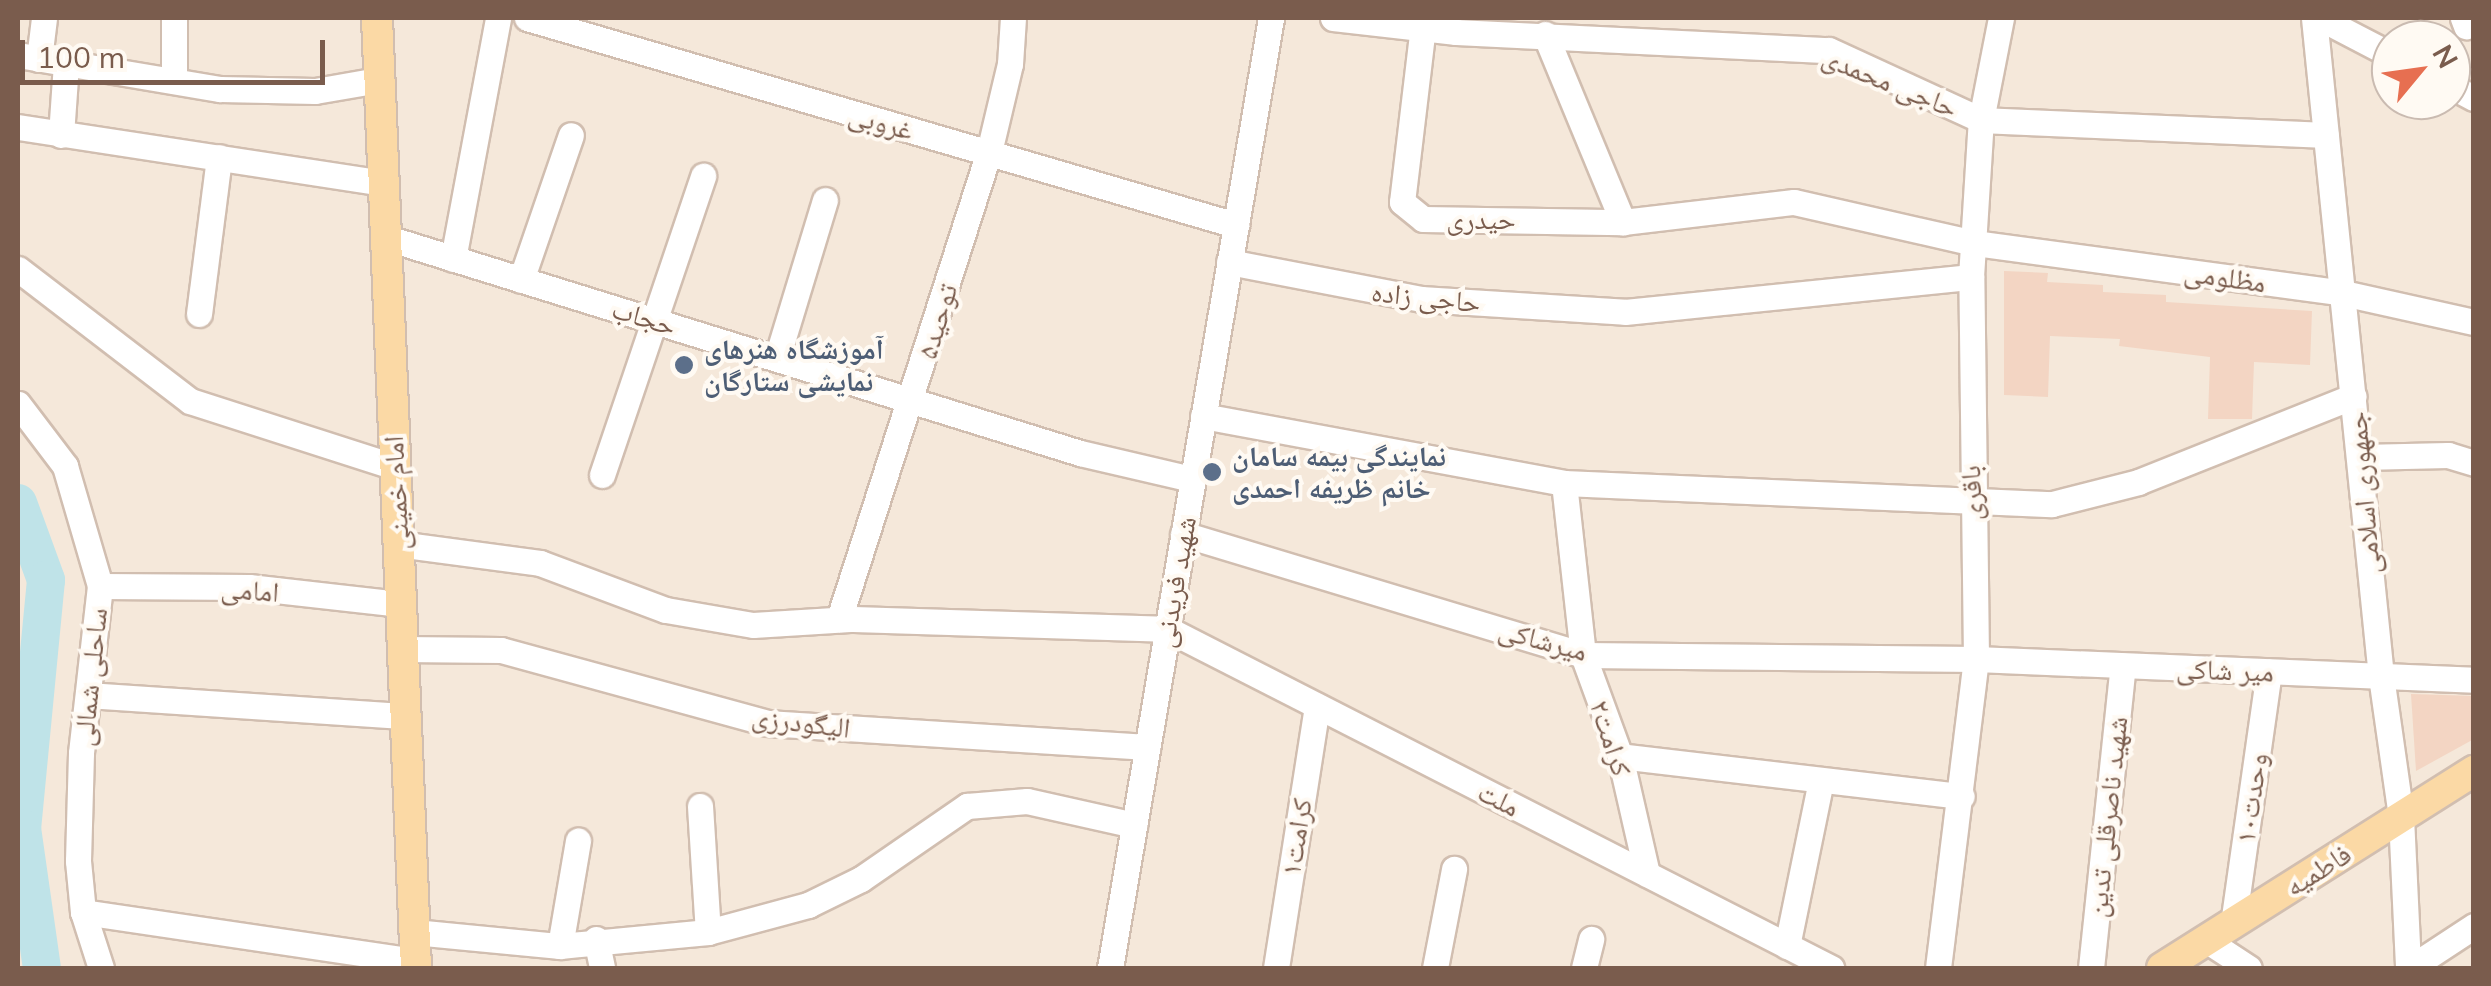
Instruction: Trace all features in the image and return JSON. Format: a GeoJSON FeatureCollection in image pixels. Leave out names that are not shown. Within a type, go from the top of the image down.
{"type":"FeatureCollection","features":[{"type":"Feature","properties":{"kind":"main road","name":"امام خمینی"},"geometry":{"type":"LineString","coordinates":[[377,18],[415,954]]}},
{"type":"Feature","properties":{"kind":"main road","name":"فاطمیه"},"geometry":{"type":"LineString","coordinates":[[2162,968],[2474,771]]}},
{"type":"Feature","properties":{"kind":"street"},"geometry":{"type":"LineString","coordinates":[[44,18],[28,57],[174,81],[316,90],[380,80]]}},
{"type":"Feature","properties":{"kind":"street"},"geometry":{"type":"LineString","coordinates":[[174,18],[174,81]]}},
{"type":"Feature","properties":{"kind":"street"},"geometry":{"type":"LineString","coordinates":[[453,258],[498,18]]}},
{"type":"Feature","properties":{"kind":"street","name":"غروبی"},"geometry":{"type":"LineString","coordinates":[[527,18],[1236,225]]}},
{"type":"Feature","properties":{"kind":"street","name":"توحید۵"},"geometry":{"type":"LineString","coordinates":[[839,620],[913,399],[988,152],[1010,64],[1013,18]]}},
{"type":"Feature","properties":{"kind":"street","name":"شهید فریدنی"},"geometry":{"type":"LineString","coordinates":[[1110,968],[1271,18]]}},
{"type":"Feature","properties":{"kind":"street","name":"حاجی محمدی"},"geometry":{"type":"LineString","coordinates":[[1333,18],[1828,50],[1982,120],[2326,135]]}},
{"type":"Feature","properties":{"kind":"street","name":"باقری"},"geometry":{"type":"LineString","coordinates":[[1938,968],[1976,660],[1971,277],[1982,120],[2001,18]]}},
{"type":"Feature","properties":{"kind":"street"},"geometry":{"type":"LineString","coordinates":[[2317,18],[2371,44]]}},
{"type":"Feature","properties":{"kind":"street","name":"جمهوری اسلامی"},"geometry":{"type":"LineString","coordinates":[[2317,18],[2381,676],[2402,817],[2409,968]]}},
{"type":"Feature","properties":{"kind":"street","name":"حیدری"},"geometry":{"type":"LineString","coordinates":[[1423,26],[1402,202],[1422,219],[1624,222]]}},
{"type":"Feature","properties":{"kind":"street"},"geometry":{"type":"LineString","coordinates":[[1544,34],[1624,222]]}},
{"type":"Feature","properties":{"kind":"street"},"geometry":{"type":"LineString","coordinates":[[60,135],[66,63]]}},
{"type":"Feature","properties":{"kind":"street"},"geometry":{"type":"LineString","coordinates":[[18,127],[384,183]]}},
{"type":"Feature","properties":{"kind":"street"},"geometry":{"type":"LineString","coordinates":[[521,280],[571,135]]}},
{"type":"Feature","properties":{"kind":"street"},"geometry":{"type":"LineString","coordinates":[[199,314],[220,157]]}},
{"type":"Feature","properties":{"kind":"street"},"geometry":{"type":"LineString","coordinates":[[602,475],[703,176]]}},
{"type":"Feature","properties":{"kind":"street"},"geometry":{"type":"LineString","coordinates":[[777,358],[825,200]]}},
{"type":"Feature","properties":{"kind":"street","name":"مظلومی"},"geometry":{"type":"LineString","coordinates":[[1624,222],[1794,202],[1974,244],[2343,294],[2474,322]]}},
{"type":"Feature","properties":{"kind":"street","name":"حجاب"},"geometry":{"type":"LineString","coordinates":[[384,237],[1080,453],[1192,480]]}},
{"type":"Feature","properties":{"kind":"street","name":"حاجی زاده"},"geometry":{"type":"LineString","coordinates":[[1229,262],[1421,299],[1625,312],[1971,277]]}},
{"type":"Feature","properties":{"kind":"street"},"geometry":{"type":"LineString","coordinates":[[18,269],[190,401],[395,466]]}},
{"type":"Feature","properties":{"kind":"street"},"geometry":{"type":"LineString","coordinates":[[1203,416],[1564,484],[2052,504],[2138,482],[2354,396]]}},
{"type":"Feature","properties":{"kind":"street","name":"ساحلی شمالی"},"geometry":{"type":"LineString","coordinates":[[18,404],[65,466],[100,586],[80,802],[82,912],[101,968]]}},
{"type":"Feature","properties":{"kind":"street"},"geometry":{"type":"LineString","coordinates":[[2361,457],[2448,454],[2474,463]]}},
{"type":"Feature","properties":{"kind":"street","name":"کرامت۲"},"geometry":{"type":"LineString","coordinates":[[1564,484],[1583,655],[1620,756],[1647,874]]}},
{"type":"Feature","properties":{"kind":"street","name":"میرشاکی"},"geometry":{"type":"LineString","coordinates":[[1183,534],[1583,655],[1976,660]]}},
{"type":"Feature","properties":{"kind":"street"},"geometry":{"type":"LineString","coordinates":[[398,544],[540,563],[666,610],[753,626],[839,620],[1167,629]]}},
{"type":"Feature","properties":{"kind":"street","name":"امامی"},"geometry":{"type":"LineString","coordinates":[[100,586],[248,587],[401,604]]}},
{"type":"Feature","properties":{"kind":"street","name":"ملت"},"geometry":{"type":"LineString","coordinates":[[1167,629],[1830,968]]}},
{"type":"Feature","properties":{"kind":"street","name":"الیگودرزی"},"geometry":{"type":"LineString","coordinates":[[402,649],[500,650],[768,723],[1147,746]]}},
{"type":"Feature","properties":{"kind":"street","name":"میر شاکی"},"geometry":{"type":"LineString","coordinates":[[1976,660],[2474,680]]}},
{"type":"Feature","properties":{"kind":"street","name":"شهید ناصرقلی تدین"},"geometry":{"type":"LineString","coordinates":[[2092,968],[2123,666]]}},
{"type":"Feature","properties":{"kind":"street","name":"وحدت۱۰"},"geometry":{"type":"LineString","coordinates":[[2232,924],[2269,672]]}},
{"type":"Feature","properties":{"kind":"street"},"geometry":{"type":"LineString","coordinates":[[88,694],[405,716]]}},
{"type":"Feature","properties":{"kind":"street","name":"کرامت۱"},"geometry":{"type":"LineString","coordinates":[[1276,968],[1317,706]]}},
{"type":"Feature","properties":{"kind":"street"},"geometry":{"type":"LineString","coordinates":[[1620,756],[1962,796]]}},
{"type":"Feature","properties":{"kind":"street"},"geometry":{"type":"LineString","coordinates":[[1787,946],[1821,780]]}},
{"type":"Feature","properties":{"kind":"street"},"geometry":{"type":"LineString","coordinates":[[82,912],[415,954],[560,946],[596,939],[708,932],[808,905],[861,880],[967,806],[1028,802],[1134,825]]}},
{"type":"Feature","properties":{"kind":"street"},"geometry":{"type":"LineString","coordinates":[[700,806],[708,932]]}},
{"type":"Feature","properties":{"kind":"street"},"geometry":{"type":"LineString","coordinates":[[560,946],[578,840]]}},
{"type":"Feature","properties":{"kind":"street"},"geometry":{"type":"LineString","coordinates":[[1434,968],[1454,869]]}},
{"type":"Feature","properties":{"kind":"street"},"geometry":{"type":"LineString","coordinates":[[2409,968],[2474,926]]}},
{"type":"Feature","properties":{"kind":"street"},"geometry":{"type":"LineString","coordinates":[[596,939],[602,968]]}},
{"type":"Feature","properties":{"kind":"street"},"geometry":{"type":"LineString","coordinates":[[1584,968],[1591,939]]}},
{"type":"Feature","properties":{"kind":"street"},"geometry":{"type":"LineString","coordinates":[[2206,940],[2249,968]]}},
{"type":"Feature","properties":{"kind":"shaded area"},"geometry":{"type":"Polygon","coordinates":[[[18,18],[2473,18],[2473,968],[18,968],[18,18]]]}},
{"type":"Feature","properties":{"kind":"building"},"geometry":{"type":"Polygon","coordinates":[[[2004,271],[2048,273],[2047,282],[2103,285],[2103,292],[2166,295],[2166,302],[2312,311],[2310,365],[2254,362],[2252,419],[2208,419],[2210,357],[2119,346],[2120,339],[2050,336],[2048,397],[2004,395],[2004,271]]]}},
{"type":"Feature","properties":{"kind":"building"},"geometry":{"type":"Polygon","coordinates":[[[2411,694],[2474,696],[2474,739],[2416,771],[2411,694]]]}},
{"type":"Feature","properties":{"kind":"waterway"},"geometry":{"type":"LineString","coordinates":[[18,503],[46,580],[22,828],[42,968]]}},
{"type":"Feature","properties":{"kind":"place","name":"آموزشگاه هنرهای نمایشی ستارگان"},"geometry":{"type":"Point","coordinates":[684,365]}},
{"type":"Feature","properties":{"kind":"place","name":"نمایندگی بیمه سامان خانم ظریفه احمدی"},"geometry":{"type":"Point","coordinates":[1212,472]}}]}
